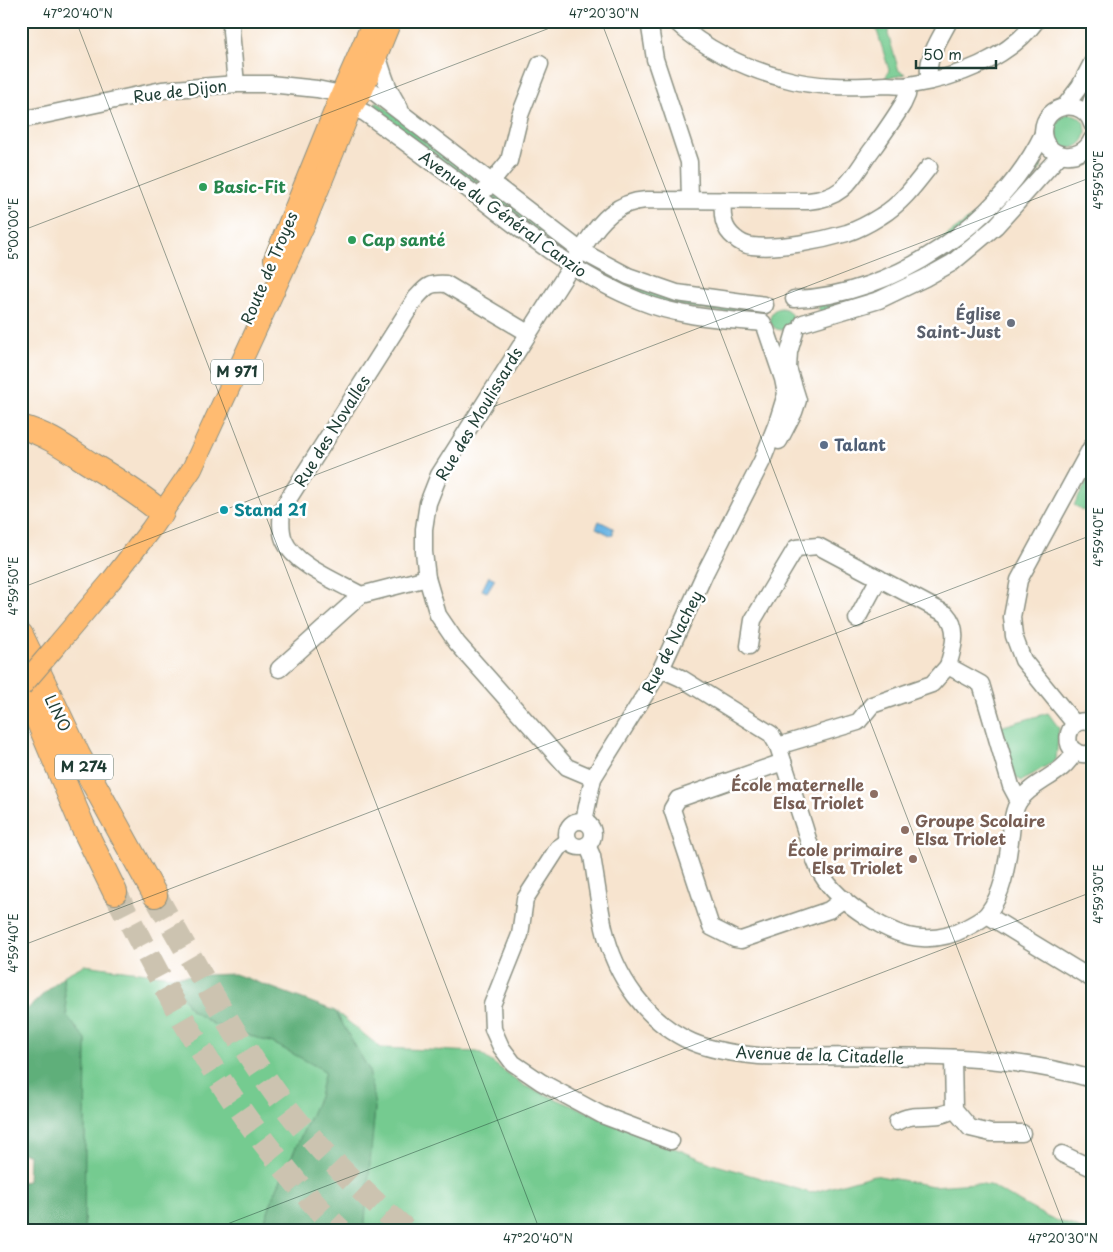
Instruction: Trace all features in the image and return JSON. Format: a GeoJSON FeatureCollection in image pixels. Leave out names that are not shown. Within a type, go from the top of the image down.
{"type":"FeatureCollection","features":[{"type":"Feature","properties":{"kind":"highway"},"geometry":{"type":"LineString","coordinates":[[21,427],[60,444],[144,497],[162,513]]}},
{"type":"Feature","properties":{"kind":"highway"},"geometry":{"type":"LineString","coordinates":[[21,438],[46,450],[133,504],[162,513]]}},
{"type":"Feature","properties":{"kind":"highway","name":"LINO"},"geometry":{"type":"LineString","coordinates":[[21,635],[78,755],[155,895]]}},
{"type":"Feature","properties":{"kind":"highway","name":"LINO"},"geometry":{"type":"LineString","coordinates":[[21,680],[83,828],[115,892]]}},
{"type":"Feature","properties":{"kind":"main road","name":"M 971"},"geometry":{"type":"LineString","coordinates":[[21,687],[111,581],[192,469],[304,226],[373,21]]}},
{"type":"Feature","properties":{"kind":"main road","name":"M 971"},"geometry":{"type":"LineString","coordinates":[[349,96],[377,54],[390,21]]}},
{"type":"Feature","properties":{"kind":"street"},"geometry":{"type":"LineString","coordinates":[[232,21],[231,30],[236,84]]}},
{"type":"Feature","properties":{"kind":"street"},"geometry":{"type":"LineString","coordinates":[[648,21],[655,59],[687,153],[690,172],[690,199]]}},
{"type":"Feature","properties":{"kind":"street"},"geometry":{"type":"LineString","coordinates":[[675,21],[710,48],[762,72],[783,78],[836,87],[908,86],[966,70],[996,55],[1023,36],[1036,21]]}},
{"type":"Feature","properties":{"kind":"street"},"geometry":{"type":"LineString","coordinates":[[930,81],[928,70],[930,60],[949,21]]}},
{"type":"Feature","properties":{"kind":"street","name":"Avenue du Général Canzio"},"geometry":{"type":"LineString","coordinates":[[377,54],[385,81],[393,98],[411,121]]}},
{"type":"Feature","properties":{"kind":"street"},"geometry":{"type":"LineString","coordinates":[[1090,113],[1064,106],[1080,86],[1092,63]]}},
{"type":"Feature","properties":{"kind":"street"},"geometry":{"type":"LineString","coordinates":[[479,198],[509,161],[520,115],[540,64]]}},
{"type":"Feature","properties":{"kind":"street","name":"Rue de Dijon"},"geometry":{"type":"LineString","coordinates":[[21,120],[162,90],[236,84],[270,84],[317,89],[349,96]]}},
{"type":"Feature","properties":{"kind":"street","name":"Rue des Moulissards"},"geometry":{"type":"LineString","coordinates":[[593,778],[567,767],[457,643],[438,615],[427,578],[424,528],[428,503],[439,475],[581,251],[610,214],[620,206],[640,200],[814,200],[837,193],[853,178],[882,137],[905,100],[908,86]]}},
{"type":"Feature","properties":{"kind":"street","name":"Avenue du Général Canzio"},"geometry":{"type":"LineString","coordinates":[[349,96],[374,92],[581,251],[628,276],[677,293],[779,299],[813,299],[859,287],[917,263],[943,246],[978,219],[1008,189],[1033,155],[1043,134],[1043,128],[1048,116],[1052,111],[1064,106]]}},
{"type":"Feature","properties":{"kind":"street","name":"Avenue du Général Canzio"},"geometry":{"type":"LineString","coordinates":[[349,96],[365,112],[479,198],[572,266],[592,278],[640,301],[672,311],[764,326]]}},
{"type":"Feature","properties":{"kind":"street"},"geometry":{"type":"LineString","coordinates":[[1043,134],[1049,148],[1060,155],[1076,155],[1089,147]]}},
{"type":"Feature","properties":{"kind":"street"},"geometry":{"type":"LineString","coordinates":[[799,328],[802,309],[779,299],[762,311],[764,326],[771,334],[783,337],[799,328],[879,300],[925,278],[952,263],[996,226],[1060,155]]}},
{"type":"Feature","properties":{"kind":"street"},"geometry":{"type":"LineString","coordinates":[[723,200],[722,212],[726,228],[730,234],[741,242],[753,246],[810,241],[854,230],[882,216],[905,196],[929,167]]}},
{"type":"Feature","properties":{"kind":"street","name":"Rue des Novalles"},"geometry":{"type":"LineString","coordinates":[[361,595],[304,564],[292,552],[284,539],[281,523],[282,509],[425,288],[434,283],[446,284],[528,333]]}},
{"type":"Feature","properties":{"kind":"street","name":"Rue de Nachey"},"geometry":{"type":"LineString","coordinates":[[584,821],[593,778],[661,669],[706,571],[762,461],[786,394],[764,326]]}},
{"type":"Feature","properties":{"kind":"street","name":"Rue de Nachey"},"geometry":{"type":"LineString","coordinates":[[762,461],[783,436],[798,400],[788,368],[789,352],[799,328]]}},
{"type":"Feature","properties":{"kind":"street"},"geometry":{"type":"LineString","coordinates":[[1075,724],[1023,660],[1014,636],[1012,617],[1019,580],[1092,446]]}},
{"type":"Feature","properties":{"kind":"street"},"geometry":{"type":"LineString","coordinates":[[749,646],[753,620],[796,548],[818,546],[946,614],[949,617],[956,638],[948,666],[932,684],[872,705],[858,722],[778,746]]}},
{"type":"Feature","properties":{"kind":"street"},"geometry":{"type":"LineString","coordinates":[[279,669],[361,595],[427,578]]}},
{"type":"Feature","properties":{"kind":"street"},"geometry":{"type":"LineString","coordinates":[[857,619],[879,578]]}},
{"type":"Feature","properties":{"kind":"street"},"geometry":{"type":"LineString","coordinates":[[948,666],[981,684],[1011,786],[1019,801]]}},
{"type":"Feature","properties":{"kind":"street"},"geometry":{"type":"LineString","coordinates":[[661,669],[681,678],[770,734],[778,746],[818,868],[827,883],[844,899],[874,920],[894,931],[921,938],[940,937],[960,931],[986,915],[1001,888],[1013,819],[1019,801],[1029,791],[1061,770],[1072,759],[1075,752]]}},
{"type":"Feature","properties":{"kind":"street"},"geometry":{"type":"LineString","coordinates":[[1092,723],[1082,721],[1075,724],[1070,729],[1068,735],[1068,742],[1075,752],[1085,755],[1092,753]]}},
{"type":"Feature","properties":{"kind":"street"},"geometry":{"type":"LineString","coordinates":[[783,762],[678,800],[672,809],[711,926],[735,939],[741,940],[829,910],[844,899]]}},
{"type":"Feature","properties":{"kind":"street"},"geometry":{"type":"LineString","coordinates":[[576,821],[584,821],[593,830],[592,838],[584,847],[575,847],[568,841],[566,833],[569,826],[576,821]]}},
{"type":"Feature","properties":{"kind":"street"},"geometry":{"type":"LineString","coordinates":[[568,841],[558,848],[525,899],[520,935],[492,1005],[493,1029],[501,1047],[513,1063],[542,1082],[602,1116],[671,1141]]}},
{"type":"Feature","properties":{"kind":"street","name":"Avenue de la Citadelle"},"geometry":{"type":"LineString","coordinates":[[587,845],[592,856],[604,928],[623,979],[632,993],[650,1012],[669,1029],[692,1042],[730,1053],[759,1056],[953,1058],[1017,1063],[1092,1080]]}},
{"type":"Feature","properties":{"kind":"street"},"geometry":{"type":"LineString","coordinates":[[986,915],[1092,979]]}},
{"type":"Feature","properties":{"kind":"street"},"geometry":{"type":"LineString","coordinates":[[953,1058],[954,1109],[970,1128],[991,1133],[1022,1133]]}},
{"type":"Feature","properties":{"kind":"street"},"geometry":{"type":"LineString","coordinates":[[897,1122],[904,1116],[946,1115],[954,1109]]}},
{"type":"Feature","properties":{"kind":"street"},"geometry":{"type":"LineString","coordinates":[[1062,1154],[1092,1168]]}},
{"type":"Feature","properties":{"kind":"green space"},"geometry":{"type":"Polygon","coordinates":[[[874,21],[889,21],[888,34],[899,71],[906,74],[885,79],[889,70],[874,21]]]}},
{"type":"Feature","properties":{"kind":"green space"},"geometry":{"type":"Polygon","coordinates":[[[377,101],[485,185],[481,191],[371,109],[377,101]]]}},
{"type":"Feature","properties":{"kind":"green space"},"geometry":{"type":"Polygon","coordinates":[[[1069,114],[1076,115],[1081,119],[1085,124],[1085,138],[1081,143],[1076,147],[1069,148],[1062,147],[1057,143],[1053,138],[1052,131],[1053,124],[1057,119],[1062,115],[1069,114]]]}},
{"type":"Feature","properties":{"kind":"green space"},"geometry":{"type":"Polygon","coordinates":[[[1036,162],[1042,167],[987,225],[956,251],[923,272],[885,290],[820,312],[818,306],[876,287],[1019,183],[1036,162]]]}},
{"type":"Feature","properties":{"kind":"green space"},"geometry":{"type":"Polygon","coordinates":[[[490,189],[565,245],[561,250],[485,194],[490,189]]]}},
{"type":"Feature","properties":{"kind":"green space"},"geometry":{"type":"Polygon","coordinates":[[[592,264],[747,309],[748,316],[659,303],[587,270],[592,264]]]}},
{"type":"Feature","properties":{"kind":"green space"},"geometry":{"type":"Polygon","coordinates":[[[777,308],[785,308],[792,315],[792,323],[785,330],[777,330],[770,323],[770,315],[777,308]]]}},
{"type":"Feature","properties":{"kind":"green space"},"geometry":{"type":"Polygon","coordinates":[[[1092,473],[1092,515],[1074,505],[1092,473]]]}},
{"type":"Feature","properties":{"kind":"green space"},"geometry":{"type":"Polygon","coordinates":[[[1048,713],[1059,728],[1056,760],[1022,781],[1015,777],[1000,727],[1048,713]]]}},
{"type":"Feature","properties":{"kind":"green space"},"geometry":{"type":"Polygon","coordinates":[[[84,965],[171,976],[191,1010],[213,1024],[273,1043],[325,1071],[319,1097],[274,1195],[261,1231],[84,1231],[86,1040],[67,1016],[63,976],[84,965]]]}},
{"type":"Feature","properties":{"kind":"green space"},"geometry":{"type":"Polygon","coordinates":[[[235,974],[335,1011],[369,1070],[375,1107],[364,1231],[261,1231],[274,1195],[319,1097],[325,1071],[273,1043],[213,1024],[191,1010],[171,976],[235,974]]]}},
{"type":"Feature","properties":{"kind":"green space"},"geometry":{"type":"Polygon","coordinates":[[[63,976],[67,1016],[86,1040],[84,1231],[21,1231],[21,1182],[28,1181],[29,1154],[21,1153],[21,1015],[63,976]]]}},
{"type":"Feature","properties":{"kind":"green space"},"geometry":{"type":"Polygon","coordinates":[[[335,1011],[381,1048],[478,1052],[525,1086],[713,1164],[811,1193],[874,1175],[933,1186],[976,1183],[989,1185],[1049,1218],[1089,1231],[364,1231],[375,1110],[369,1070],[335,1011]]]}},
{"type":"Feature","properties":{"kind":"water"},"geometry":{"type":"Polygon","coordinates":[[[599,521],[613,528],[613,534],[610,535],[596,528],[599,521]]]}},
{"type":"Feature","properties":{"kind":"water"},"geometry":{"type":"Polygon","coordinates":[[[489,576],[495,579],[487,592],[482,590],[489,576]]]}},
{"type":"Feature","properties":{"kind":"tunnel"},"geometry":{"type":"LineString","coordinates":[[115,892],[152,964],[212,1068],[258,1134],[318,1208],[341,1231]]}},
{"type":"Feature","properties":{"kind":"tunnel"},"geometry":{"type":"LineString","coordinates":[[155,895],[231,1026],[282,1102],[310,1137],[341,1170],[407,1231]]}},
{"type":"Feature","properties":{"kind":"place","name":"Basic-Fit"},"geometry":{"type":"Point","coordinates":[203,187]}},
{"type":"Feature","properties":{"kind":"place","name":"Cap santé"},"geometry":{"type":"Point","coordinates":[352,240]}},
{"type":"Feature","properties":{"kind":"place","name":"Église Saint-Just"},"geometry":{"type":"Point","coordinates":[1011,323]}},
{"type":"Feature","properties":{"kind":"place","name":"Talant"},"geometry":{"type":"Point","coordinates":[824,445]}},
{"type":"Feature","properties":{"kind":"place","name":"Stand 21"},"geometry":{"type":"Point","coordinates":[224,510]}},
{"type":"Feature","properties":{"kind":"place","name":"École maternelle Elsa Triolet"},"geometry":{"type":"Point","coordinates":[874,794]}},
{"type":"Feature","properties":{"kind":"place","name":"Groupe Scolaire Elsa Triolet"},"geometry":{"type":"Point","coordinates":[905,830]}},
{"type":"Feature","properties":{"kind":"place","name":"École primaire Elsa Triolet"},"geometry":{"type":"Point","coordinates":[913,859]}}]}
